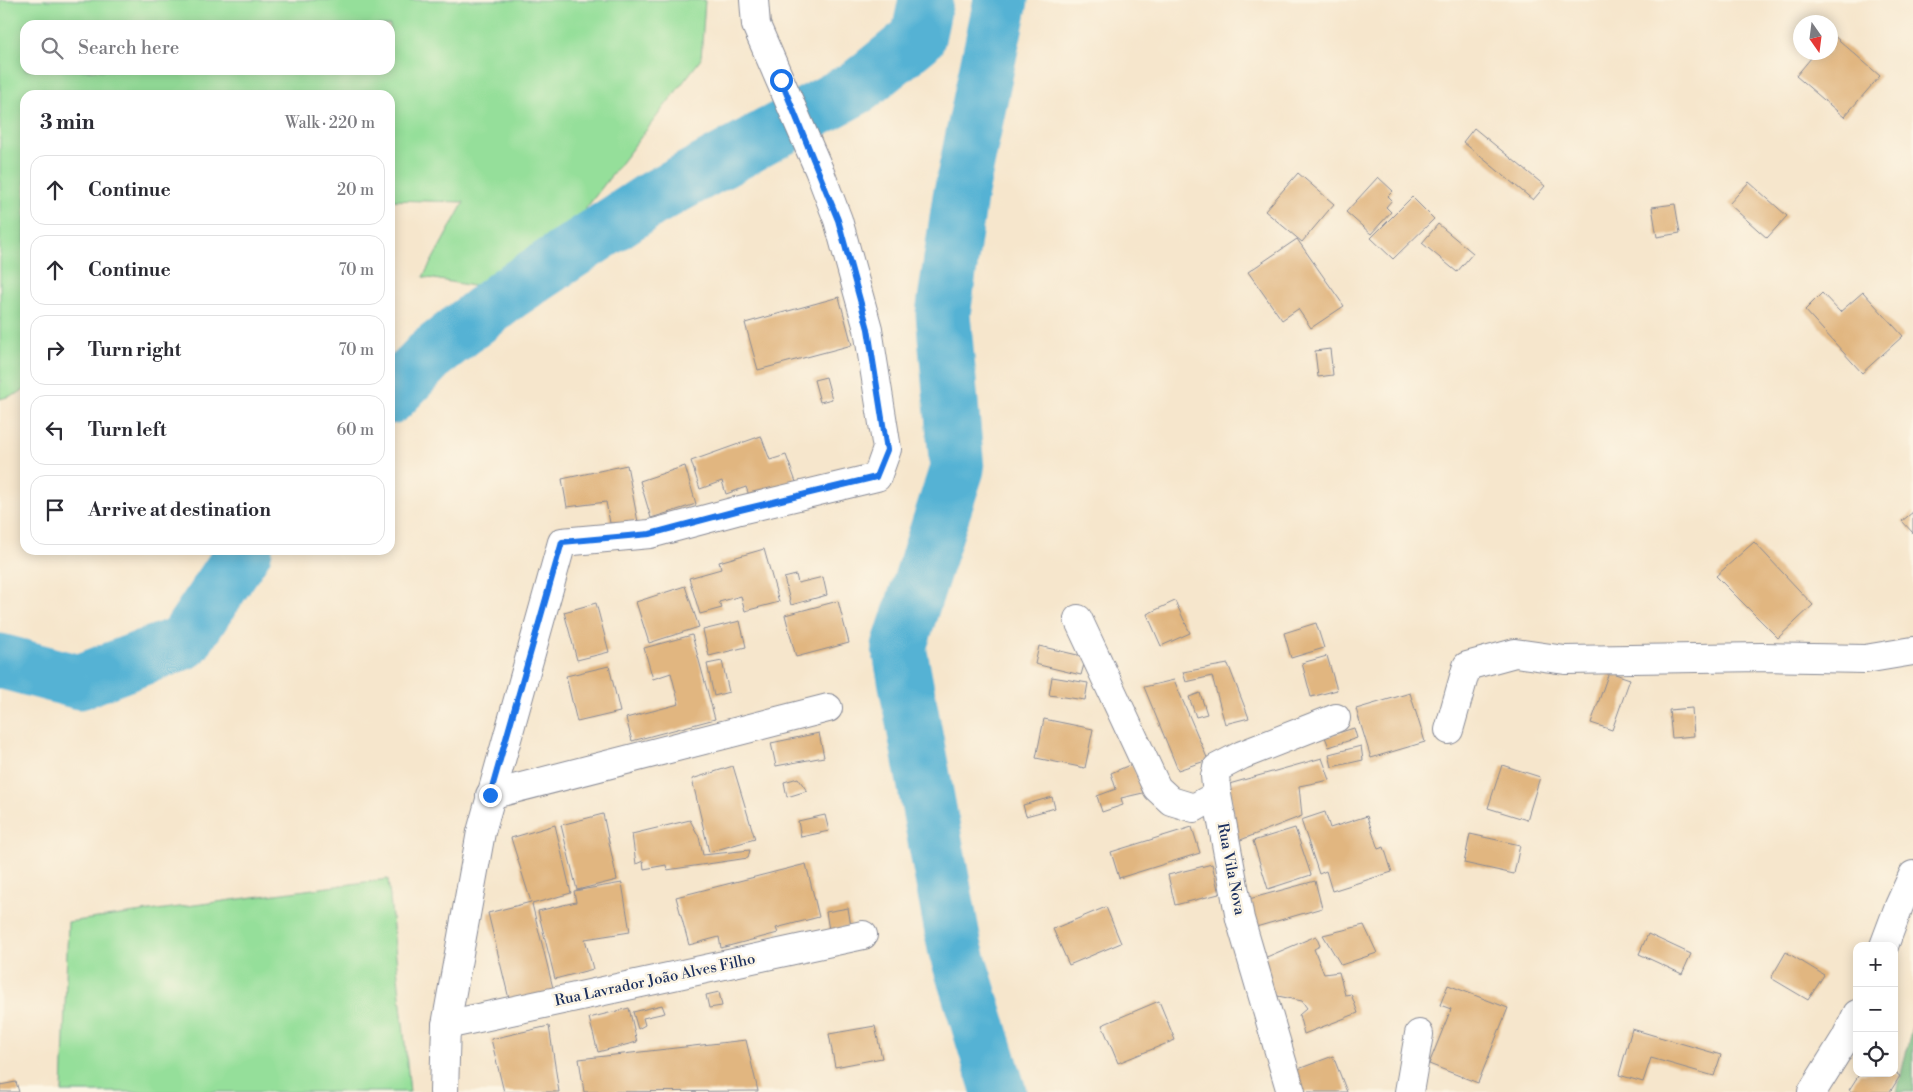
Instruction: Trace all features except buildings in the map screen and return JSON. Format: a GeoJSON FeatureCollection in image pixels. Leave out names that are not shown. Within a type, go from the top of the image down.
{"type":"FeatureCollection","features":[{"type":"Feature","properties":{"kind":"street"},"geometry":{"type":"LineString","coordinates":[[444,1092],[446,1025],[472,875],[490,795],[562,542],[650,534],[876,477],[887,450],[868,329],[838,220],[819,170],[756,25],[754,0]]}},
{"type":"Feature","properties":{"kind":"street"},"geometry":{"type":"LineString","coordinates":[[1078,619],[1157,788],[1172,801],[1194,808],[1217,795]]}},
{"type":"Feature","properties":{"kind":"street"},"geometry":{"type":"LineString","coordinates":[[1450,730],[1467,666],[1515,653],[1564,660],[1762,656],[1865,659],[1913,651]]}},
{"type":"Feature","properties":{"kind":"street"},"geometry":{"type":"LineString","coordinates":[[490,795],[828,708]]}},
{"type":"Feature","properties":{"kind":"street","name":"Rua Vila Nova"},"geometry":{"type":"LineString","coordinates":[[1291,1092],[1240,919],[1215,776],[1217,768],[1242,755],[1336,718]]}},
{"type":"Feature","properties":{"kind":"street"},"geometry":{"type":"LineString","coordinates":[[1886,942],[1913,876]]}},
{"type":"Feature","properties":{"kind":"street","name":"Rua Lavrador João Alves Filho"},"geometry":{"type":"LineString","coordinates":[[446,1025],[863,935]]}},
{"type":"Feature","properties":{"kind":"street"},"geometry":{"type":"LineString","coordinates":[[1812,1092],[1853,1022]]}},
{"type":"Feature","properties":{"kind":"street"},"geometry":{"type":"LineString","coordinates":[[1409,1092],[1419,1034]]}},
{"type":"Feature","properties":{"kind":"green space"},"geometry":{"type":"Polygon","coordinates":[[[0,0],[705,0],[701,59],[547,259],[500,291],[423,277],[464,202],[395,200],[395,90],[20,90],[20,392],[0,399],[0,0]]]}},
{"type":"Feature","properties":{"kind":"green space"},"geometry":{"type":"Polygon","coordinates":[[[388,879],[410,1092],[62,1092],[68,922],[388,879]]]}},
{"type":"Feature","properties":{"kind":"green space"},"geometry":{"type":"Polygon","coordinates":[[[1913,1022],[1913,1092],[1897,1092],[1913,1022]]]}},
{"type":"Feature","properties":{"kind":"waterway"},"geometry":{"type":"LineString","coordinates":[[395,392],[432,353],[509,293],[650,200],[859,86],[918,38],[926,0]]}},
{"type":"Feature","properties":{"kind":"waterway"},"geometry":{"type":"LineString","coordinates":[[999,1092],[955,948],[899,647],[957,469],[943,314],[960,197],[1001,0]]}},
{"type":"Feature","properties":{"kind":"waterway"},"geometry":{"type":"LineString","coordinates":[[0,661],[79,682],[184,642],[242,555]]}},
{"type":"Feature","properties":{"kind":"route"},"geometry":{"type":"LineString","coordinates":[[490,795],[562,542],[650,534],[876,477],[887,450],[868,329],[838,220],[781,80]]}}]}
